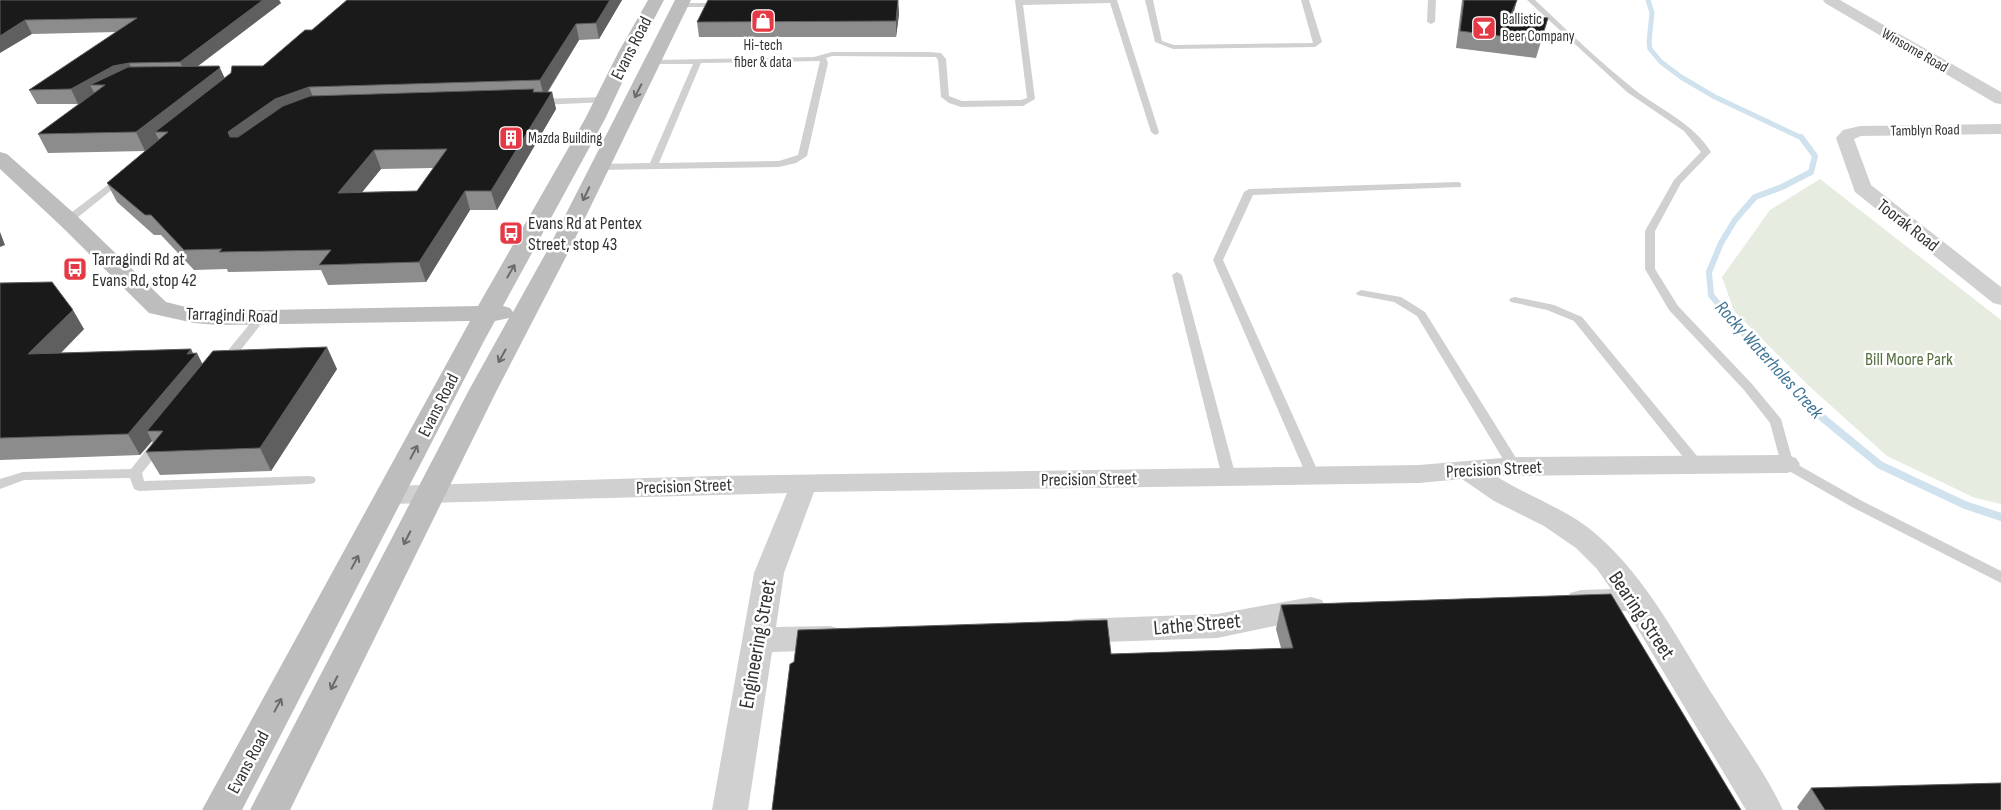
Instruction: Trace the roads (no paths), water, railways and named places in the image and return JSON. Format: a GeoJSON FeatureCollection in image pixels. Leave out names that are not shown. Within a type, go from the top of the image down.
{"type":"FeatureCollection","features":[{"type":"Feature","properties":{"kind":"main road","name":"Evans Road"},"geometry":{"type":"LineString","coordinates":[[222,810],[486,314],[604,100],[656,0]]}},
{"type":"Feature","properties":{"kind":"main road","name":"Evans Road"},"geometry":{"type":"LineString","coordinates":[[270,810],[682,2]]}},
{"type":"Feature","properties":{"kind":"main road","name":"Tarragindi Road"},"geometry":{"type":"LineString","coordinates":[[0,158],[68,220],[158,308],[194,316],[261,317],[525,313]]}},
{"type":"Feature","properties":{"kind":"street","name":"Winsome Road"},"geometry":{"type":"LineString","coordinates":[[1830,0],[2001,99]]}},
{"type":"Feature","properties":{"kind":"street","name":"Tamblyn Road"},"geometry":{"type":"LineString","coordinates":[[1849,134],[1868,131],[2001,129]]}},
{"type":"Feature","properties":{"kind":"street","name":"Toorak Road"},"geometry":{"type":"LineString","coordinates":[[1849,134],[1845,138],[1862,188],[2001,298]]}},
{"type":"Feature","properties":{"kind":"street","name":"Precision Street"},"geometry":{"type":"LineString","coordinates":[[391,495],[713,485],[1419,474],[1514,466],[1787,464]]}},
{"type":"Feature","properties":{"kind":"street","name":"Bearing Street"},"geometry":{"type":"LineString","coordinates":[[1468,470],[1504,494],[1554,519],[1586,541],[1606,562],[1636,599],[1765,810]]}},
{"type":"Feature","properties":{"kind":"street","name":"Engineering Street"},"geometry":{"type":"LineString","coordinates":[[730,810],[769,573],[804,484]]}},
{"type":"Feature","properties":{"kind":"street"},"geometry":{"type":"LineString","coordinates":[[1558,602],[1636,599]]}},
{"type":"Feature","properties":{"kind":"street","name":"Lathe Street"},"geometry":{"type":"LineString","coordinates":[[1048,631],[1218,626],[1320,607],[1339,606]]}},
{"type":"Feature","properties":{"kind":"street"},"geometry":{"type":"LineString","coordinates":[[758,640],[858,637]]}},
{"type":"Feature","properties":{"kind":"lane"},"geometry":{"type":"LineString","coordinates":[[1148,0],[1159,42],[1173,47],[1182,47],[1315,45],[1318,42],[1305,0]]}},
{"type":"Feature","properties":{"kind":"lane"},"geometry":{"type":"LineString","coordinates":[[1431,22],[1432,0]]}},
{"type":"Feature","properties":{"kind":"lane"},"geometry":{"type":"LineString","coordinates":[[1531,0],[1645,102],[1685,127],[1700,140],[1706,152],[1677,182],[1650,231],[1650,269],[1672,308],[1748,387],[1776,422],[1787,464],[1866,509],[2001,578]]}},
{"type":"Feature","properties":{"kind":"lane"},"geometry":{"type":"LineString","coordinates":[[817,58],[832,54],[938,55],[942,59],[946,97],[952,101],[961,104],[1023,103],[1032,99],[1019,2],[1113,1],[1155,132]]}},
{"type":"Feature","properties":{"kind":"lane"},"geometry":{"type":"LineString","coordinates":[[682,2],[727,6]]}},
{"type":"Feature","properties":{"kind":"lane"},"geometry":{"type":"LineString","coordinates":[[599,167],[779,164],[793,162],[802,156],[824,63],[823,59],[652,62]]}},
{"type":"Feature","properties":{"kind":"lane"},"geometry":{"type":"LineString","coordinates":[[653,166],[698,61]]}},
{"type":"Feature","properties":{"kind":"lane"},"geometry":{"type":"LineString","coordinates":[[534,102],[604,100]]}},
{"type":"Feature","properties":{"kind":"lane"},"geometry":{"type":"LineString","coordinates":[[68,220],[130,170]]}},
{"type":"Feature","properties":{"kind":"lane"},"geometry":{"type":"LineString","coordinates":[[1313,476],[1218,260],[1249,192],[1458,185]]}},
{"type":"Feature","properties":{"kind":"lane"},"geometry":{"type":"LineString","coordinates":[[1177,275],[1228,477]]}},
{"type":"Feature","properties":{"kind":"lane"},"geometry":{"type":"LineString","coordinates":[[1361,293],[1397,299],[1420,314],[1514,466]]}},
{"type":"Feature","properties":{"kind":"lane"},"geometry":{"type":"LineString","coordinates":[[1515,300],[1550,307],[1578,319],[1697,465]]}},
{"type":"Feature","properties":{"kind":"lane"},"geometry":{"type":"LineString","coordinates":[[214,376],[261,317]]}},
{"type":"Feature","properties":{"kind":"lane"},"geometry":{"type":"LineString","coordinates":[[0,484],[23,476],[135,473],[165,436]]}},
{"type":"Feature","properties":{"kind":"lane"},"geometry":{"type":"LineString","coordinates":[[135,473],[139,486],[309,480]]}},
{"type":"Feature","properties":{"kind":"waterway","name":"Rocky Waterholes Creek"},"geometry":{"type":"LineString","coordinates":[[1648,0],[1652,13],[1650,49],[1661,62],[1681,77],[1715,97],[1802,138]]}},
{"type":"Feature","properties":{"kind":"waterway","name":"Rocky Waterholes Creek"},"geometry":{"type":"LineString","coordinates":[[1725,312],[1711,295],[1709,272],[1721,243],[1735,220],[1755,197],[1782,187],[1811,172],[1815,156],[1802,138]]}},
{"type":"Feature","properties":{"kind":"waterway","name":"Rocky Waterholes Creek"},"geometry":{"type":"LineString","coordinates":[[1724,311],[1824,419],[1880,465],[1965,505],[2001,517]]}},
{"type":"Feature","properties":{"kind":"place","name":"Hi-tech fiber & data"},"geometry":{"type":"Point","coordinates":[763,21]}},
{"type":"Feature","properties":{"kind":"place","name":"Ballistic Beer Company"},"geometry":{"type":"Point","coordinates":[1484,28]}},
{"type":"Feature","properties":{"kind":"place","name":"Mazda Building"},"geometry":{"type":"Point","coordinates":[511,138]}},
{"type":"Feature","properties":{"kind":"place","name":"Evans Rd at Pentex Street, stop 43"},"geometry":{"type":"Point","coordinates":[511,233]}},
{"type":"Feature","properties":{"kind":"place","name":"Tarragindi Rd at Evans Rd, stop 42"},"geometry":{"type":"Point","coordinates":[75,269]}},
{"type":"Feature","properties":{"kind":"park label","name":"Bill Moore Park"},"geometry":{"type":"Point","coordinates":[1909,359]}}]}
